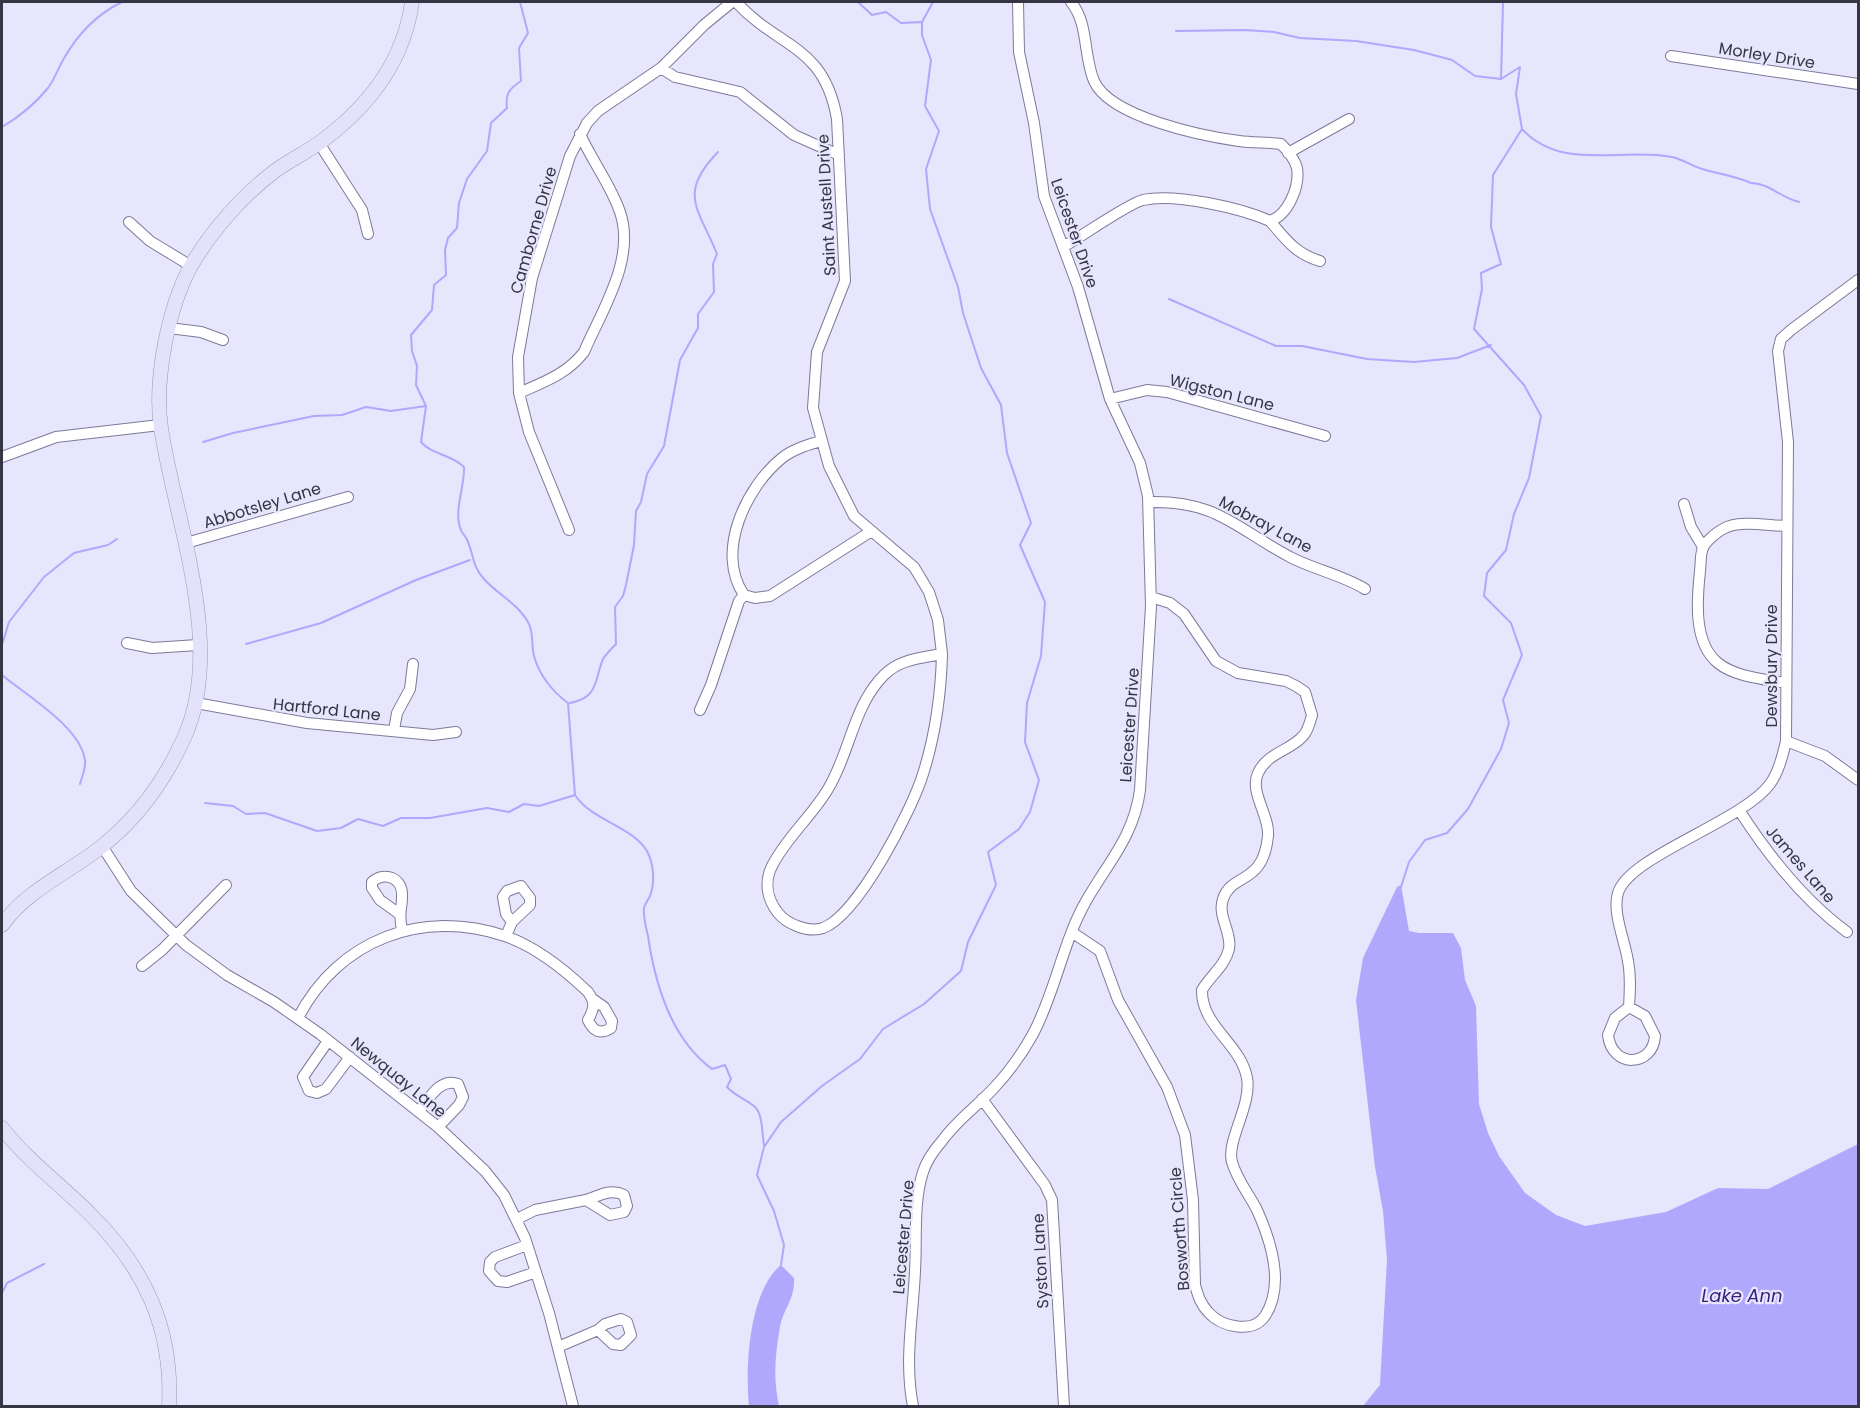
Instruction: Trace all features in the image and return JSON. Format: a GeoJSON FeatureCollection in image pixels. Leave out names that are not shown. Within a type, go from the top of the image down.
{"type":"FeatureCollection","features":[{"type":"Feature","properties":{"kind":"main road"},"geometry":{"type":"LineString","coordinates":[[2,925],[16,905],[43,884],[102,846],[142,809],[184,737],[196,703],[198,645],[186,543],[160,425],[161,370],[169,328],[191,266],[241,200],[274,172],[319,143],[351,118],[381,84],[401,48],[409,26],[412,2]]}},
{"type":"Feature","properties":{"kind":"main road"},"geometry":{"type":"LineString","coordinates":[[2,1128],[14,1144],[98,1222],[121,1248],[140,1275],[166,1342],[169,1407]]}},
{"type":"Feature","properties":{"kind":"street","name":"Camborne Drive"},"geometry":{"type":"LineString","coordinates":[[569,530],[529,432],[519,393],[518,357],[532,278],[570,156],[580,134],[598,111],[661,68],[704,25],[734,2]]}},
{"type":"Feature","properties":{"kind":"street","name":"Saint Austell Drive"},"geometry":{"type":"LineString","coordinates":[[734,2],[805,56],[822,73],[832,93],[839,155],[845,281],[817,352],[813,408],[821,441],[840,493],[854,516],[870,532],[894,547],[914,567],[929,592],[938,620],[942,654],[942,679],[928,758],[915,800],[890,848],[843,912],[823,928],[803,928],[790,923],[778,914],[770,900],[767,886],[772,866],[829,788],[867,699],[884,675],[904,661],[942,654]]}},
{"type":"Feature","properties":{"kind":"street","name":"Leicester Drive"},"geometry":{"type":"LineString","coordinates":[[913,1407],[908,1380],[908,1345],[915,1273],[918,1200],[923,1170],[942,1141],[965,1113],[982,1099],[1015,1063],[1033,1034],[1085,904],[1120,849],[1138,805],[1151,597],[1148,502],[1140,463],[1110,399],[1078,287],[1044,196],[1034,123],[1019,52],[1018,2]]}},
{"type":"Feature","properties":{"kind":"street"},"geometry":{"type":"LineString","coordinates":[[1071,2],[1082,20],[1093,79],[1106,97],[1125,110],[1154,121],[1214,137],[1281,144],[1297,168],[1295,190],[1279,218],[1270,221]]}},
{"type":"Feature","properties":{"kind":"street","name":"Morley Drive"},"geometry":{"type":"LineString","coordinates":[[1671,56],[1858,84]]}},
{"type":"Feature","properties":{"kind":"street"},"geometry":{"type":"LineString","coordinates":[[661,68],[675,77],[741,92],[794,135],[839,155]]}},
{"type":"Feature","properties":{"kind":"street"},"geometry":{"type":"LineString","coordinates":[[1288,153],[1349,118]]}},
{"type":"Feature","properties":{"kind":"street"},"geometry":{"type":"LineString","coordinates":[[519,393],[561,374],[584,352],[621,265],[625,246],[620,212],[580,134]]}},
{"type":"Feature","properties":{"kind":"street"},"geometry":{"type":"LineString","coordinates":[[319,143],[362,210],[368,234]]}},
{"type":"Feature","properties":{"kind":"street"},"geometry":{"type":"LineString","coordinates":[[1063,247],[1143,200],[1160,198],[1240,208],[1270,221],[1291,247],[1304,256],[1320,261]]}},
{"type":"Feature","properties":{"kind":"street"},"geometry":{"type":"LineString","coordinates":[[129,222],[150,241],[191,266]]}},
{"type":"Feature","properties":{"kind":"street","name":"Dewsbury Drive"},"geometry":{"type":"LineString","coordinates":[[1629,1006],[1629,964],[1617,911],[1617,894],[1621,885],[1639,868],[1739,810],[1770,784],[1786,741],[1788,442],[1778,351],[1781,339],[1858,280]]}},
{"type":"Feature","properties":{"kind":"street"},"geometry":{"type":"LineString","coordinates":[[169,328],[201,332],[223,340]]}},
{"type":"Feature","properties":{"kind":"street","name":"Wigston Lane"},"geometry":{"type":"LineString","coordinates":[[1110,399],[1147,390],[1167,392],[1325,436]]}},
{"type":"Feature","properties":{"kind":"street"},"geometry":{"type":"LineString","coordinates":[[2,457],[56,437],[160,425]]}},
{"type":"Feature","properties":{"kind":"street"},"geometry":{"type":"LineString","coordinates":[[821,441],[783,456],[752,495],[743,511],[735,536],[733,561],[735,577],[744,595],[755,598],[771,596],[870,532]]}},
{"type":"Feature","properties":{"kind":"street","name":"Abbotsley Lane"},"geometry":{"type":"LineString","coordinates":[[186,543],[348,497]]}},
{"type":"Feature","properties":{"kind":"street","name":"Mobray Lane"},"geometry":{"type":"LineString","coordinates":[[1148,502],[1177,501],[1209,510],[1295,560],[1349,580],[1365,589]]}},
{"type":"Feature","properties":{"kind":"street"},"geometry":{"type":"LineString","coordinates":[[1684,504],[1691,527],[1703,547],[1698,611],[1706,648],[1718,663],[1735,671],[1785,682]]}},
{"type":"Feature","properties":{"kind":"street"},"geometry":{"type":"LineString","coordinates":[[1703,547],[1724,528],[1744,525],[1787,526]]}},
{"type":"Feature","properties":{"kind":"street"},"geometry":{"type":"LineString","coordinates":[[700,710],[718,666],[739,601],[744,595]]}},
{"type":"Feature","properties":{"kind":"street","name":"Bosworth Circle"},"geometry":{"type":"LineString","coordinates":[[1073,933],[1100,951],[1118,1000],[1167,1087],[1185,1134],[1193,1200],[1195,1285],[1202,1305],[1218,1321],[1240,1328],[1252,1326],[1262,1321],[1269,1311],[1275,1270],[1269,1240],[1230,1156],[1248,1095],[1247,1077],[1239,1057],[1206,1013],[1202,990],[1226,958],[1229,947],[1229,935],[1222,908],[1223,898],[1235,885],[1251,876],[1264,858],[1268,833],[1257,793],[1257,776],[1264,764],[1303,736],[1312,715],[1305,692],[1286,681],[1238,673],[1216,661],[1184,614],[1170,603],[1151,597]]}},
{"type":"Feature","properties":{"kind":"street"},"geometry":{"type":"LineString","coordinates":[[127,643],[152,648],[198,645]]}},
{"type":"Feature","properties":{"kind":"street"},"geometry":{"type":"LineString","coordinates":[[394,730],[397,713],[410,688],[413,664]]}},
{"type":"Feature","properties":{"kind":"street","name":"Hartford Lane"},"geometry":{"type":"LineString","coordinates":[[196,703],[307,723],[433,735],[456,732]]}},
{"type":"Feature","properties":{"kind":"street"},"geometry":{"type":"LineString","coordinates":[[1786,741],[1825,756],[1858,780]]}},
{"type":"Feature","properties":{"kind":"street","name":"James Lane"},"geometry":{"type":"LineString","coordinates":[[1739,810],[1766,850],[1793,881],[1818,908],[1847,932]]}},
{"type":"Feature","properties":{"kind":"street","name":"Newquay Lane"},"geometry":{"type":"LineString","coordinates":[[102,846],[131,891],[205,961],[298,1018],[350,1057],[438,1127],[485,1172],[504,1195],[517,1219],[536,1272],[573,1407]]}},
{"type":"Feature","properties":{"kind":"street"},"geometry":{"type":"LineString","coordinates":[[142,966],[162,950],[226,885]]}},
{"type":"Feature","properties":{"kind":"street"},"geometry":{"type":"LineString","coordinates":[[398,913],[402,930]]}},
{"type":"Feature","properties":{"kind":"street"},"geometry":{"type":"LineString","coordinates":[[506,936],[512,922]]}},
{"type":"Feature","properties":{"kind":"street"},"geometry":{"type":"LineString","coordinates":[[298,1018],[308,1000],[338,964],[370,942],[402,930],[454,926],[506,936],[554,962],[594,1000]]}},
{"type":"Feature","properties":{"kind":"street"},"geometry":{"type":"LineString","coordinates":[[1629,1006],[1638,1010],[1650,1022],[1655,1036],[1650,1050],[1644,1056],[1632,1060],[1622,1059],[1614,1053],[1608,1035],[1615,1018],[1629,1006]]}},
{"type":"Feature","properties":{"kind":"street"},"geometry":{"type":"LineString","coordinates":[[328,1041],[303,1077],[309,1090],[317,1093],[326,1089],[350,1057]]}},
{"type":"Feature","properties":{"kind":"street"},"geometry":{"type":"LineString","coordinates":[[419,1112],[444,1084],[451,1082],[458,1084],[463,1097],[459,1105],[438,1127]]}},
{"type":"Feature","properties":{"kind":"street","name":"Syston Lane"},"geometry":{"type":"LineString","coordinates":[[982,1099],[1045,1185],[1052,1200],[1064,1407]]}},
{"type":"Feature","properties":{"kind":"street"},"geometry":{"type":"LineString","coordinates":[[517,1219],[536,1210],[586,1200]]}},
{"type":"Feature","properties":{"kind":"street"},"geometry":{"type":"LineString","coordinates":[[526,1245],[495,1257],[490,1262],[489,1271],[498,1281],[507,1282],[536,1272]]}},
{"type":"Feature","properties":{"kind":"street"},"geometry":{"type":"LineString","coordinates":[[558,1347],[598,1330]]}},
{"type":"Feature","properties":{"kind":"water","name":"Lake Ann"},"geometry":{"type":"Polygon","coordinates":[[[1401,885],[1409,931],[1453,933],[1461,948],[1465,980],[1476,1006],[1479,1104],[1488,1133],[1499,1156],[1525,1193],[1556,1215],[1585,1226],[1666,1212],[1718,1188],[1768,1189],[1858,1144],[1858,1406],[1363,1406],[1380,1385],[1387,1260],[1383,1211],[1375,1167],[1356,1000],[1363,958],[1397,887],[1401,885]]]}},
{"type":"Feature","properties":{"kind":"water"},"geometry":{"type":"Polygon","coordinates":[[[781,1265],[794,1278],[794,1286],[780,1327],[777,1347],[775,1376],[779,1406],[749,1406],[748,1371],[751,1331],[762,1293],[770,1277],[781,1265]]]}},
{"type":"Feature","properties":{"kind":"waterway"},"geometry":{"type":"LineString","coordinates":[[2,127],[15,119],[43,94],[63,60],[88,26],[122,2]]}},
{"type":"Feature","properties":{"kind":"waterway"},"geometry":{"type":"LineString","coordinates":[[520,2],[528,33],[519,48],[521,81],[509,92],[507,108],[491,123],[487,151],[467,179],[459,203],[457,228],[448,238],[445,250],[446,275],[434,285],[432,310],[411,335],[412,351],[417,366],[416,385],[426,406],[421,442],[431,450],[453,459],[464,467],[458,515],[461,530],[480,574],[525,617],[531,628],[533,652],[539,670],[557,694],[568,703],[575,795],[591,811],[632,835],[640,842],[649,856],[653,885],[644,908],[644,918],[655,973],[667,1009],[686,1042],[698,1057],[712,1069],[725,1065],[731,1079],[727,1087],[758,1110],[764,1145]]}},
{"type":"Feature","properties":{"kind":"waterway"},"geometry":{"type":"LineString","coordinates":[[858,2],[872,15],[886,12],[901,23],[922,22]]}},
{"type":"Feature","properties":{"kind":"waterway"},"geometry":{"type":"LineString","coordinates":[[781,1265],[784,1245],[774,1211],[757,1175],[764,1147],[781,1122],[822,1086],[860,1059],[883,1029],[924,1004],[961,971],[968,942],[996,885],[988,852],[1019,829],[1030,812],[1039,780],[1025,742],[1027,703],[1041,656],[1045,602],[1020,545],[1031,523],[1007,453],[1001,405],[981,368],[963,313],[958,287],[930,209],[926,169],[939,131],[925,106],[931,60],[922,35],[922,22],[933,2]]}},
{"type":"Feature","properties":{"kind":"waterway"},"geometry":{"type":"LineString","coordinates":[[1401,887],[1409,862],[1425,840],[1447,833],[1468,809],[1501,749],[1509,723],[1503,700],[1522,655],[1511,623],[1484,596],[1487,573],[1506,550],[1514,514],[1529,478],[1541,416],[1524,385],[1474,329],[1482,289],[1481,273],[1501,264],[1491,227],[1493,175],[1522,129],[1516,94],[1520,67],[1501,79],[1503,2]]}},
{"type":"Feature","properties":{"kind":"waterway"},"geometry":{"type":"LineString","coordinates":[[1176,31],[1244,30],[1274,32],[1300,38],[1356,41],[1414,50],[1452,60],[1475,76],[1501,79]]}},
{"type":"Feature","properties":{"kind":"waterway"},"geometry":{"type":"LineString","coordinates":[[1522,129],[1538,142],[1555,150],[1574,154],[1633,154],[1672,157],[1702,169],[1764,185],[1799,202]]}},
{"type":"Feature","properties":{"kind":"waterway"},"geometry":{"type":"LineString","coordinates":[[570,703],[586,697],[591,692],[603,659],[616,644],[615,607],[623,596],[626,585],[634,545],[636,511],[641,502],[647,474],[664,446],[680,360],[698,328],[698,314],[714,292],[713,264],[717,254],[695,202],[695,191],[698,179],[705,167],[718,152]]}},
{"type":"Feature","properties":{"kind":"waterway"},"geometry":{"type":"LineString","coordinates":[[1169,299],[1276,346],[1302,346],[1367,359],[1414,362],[1457,358],[1491,345]]}},
{"type":"Feature","properties":{"kind":"waterway"},"geometry":{"type":"LineString","coordinates":[[203,442],[233,433],[314,416],[342,415],[366,407],[391,411],[426,406]]}},
{"type":"Feature","properties":{"kind":"waterway"},"geometry":{"type":"LineString","coordinates":[[2,645],[9,622],[44,577],[74,553],[108,545],[117,539]]}},
{"type":"Feature","properties":{"kind":"waterway"},"geometry":{"type":"LineString","coordinates":[[246,644],[321,623],[416,580],[470,560]]}},
{"type":"Feature","properties":{"kind":"waterway"},"geometry":{"type":"LineString","coordinates":[[2,652],[2,662]]}},
{"type":"Feature","properties":{"kind":"waterway"},"geometry":{"type":"LineString","coordinates":[[2,675],[51,713],[74,736],[82,749],[85,761],[80,784]]}},
{"type":"Feature","properties":{"kind":"waterway"},"geometry":{"type":"LineString","coordinates":[[205,803],[233,806],[246,814],[265,813],[317,831],[341,828],[358,819],[383,826],[401,818],[430,818],[487,808],[509,812],[524,804],[539,806],[575,795]]}},
{"type":"Feature","properties":{"kind":"waterway"},"geometry":{"type":"LineString","coordinates":[[2,1293],[7,1283],[44,1264]]}}]}
